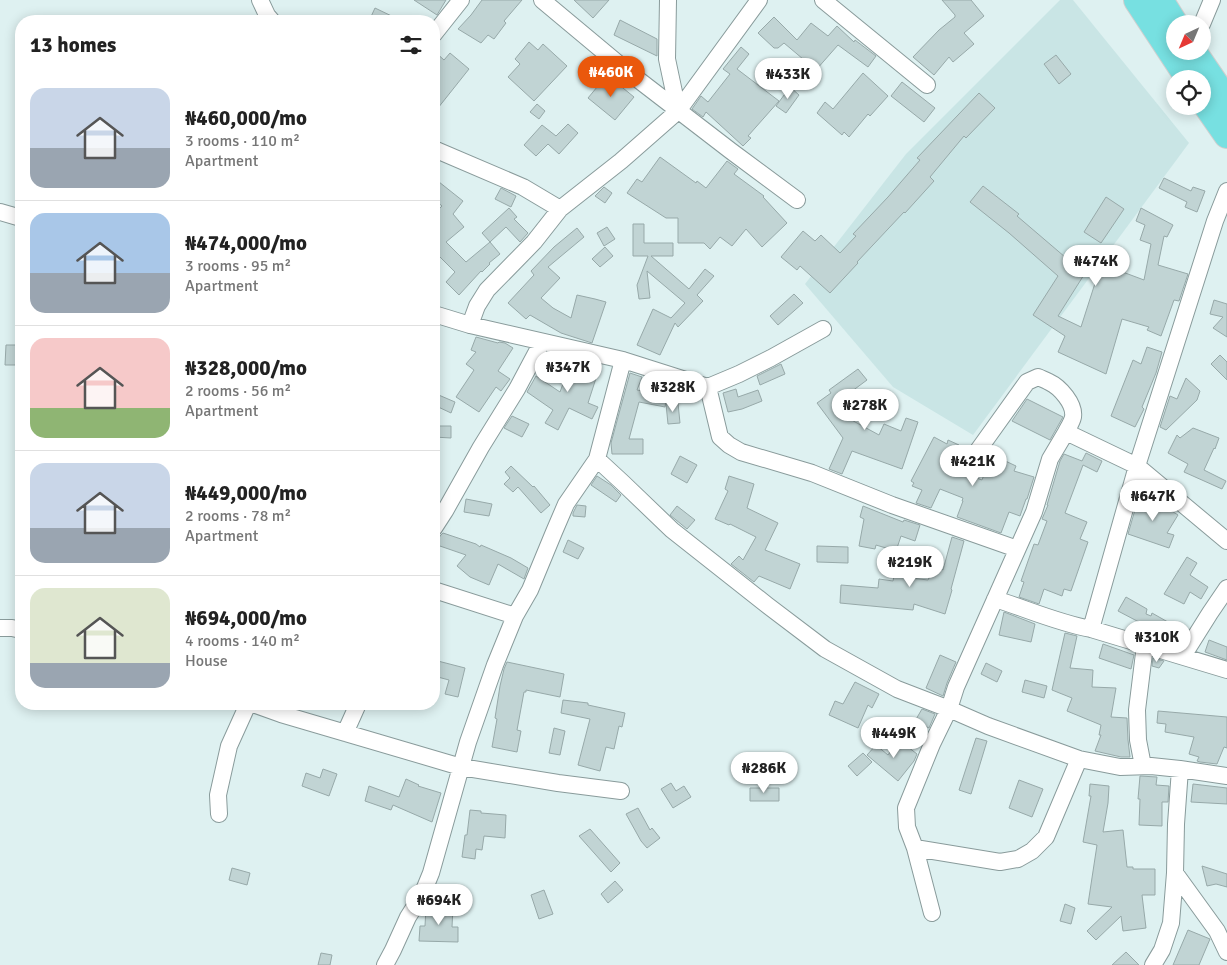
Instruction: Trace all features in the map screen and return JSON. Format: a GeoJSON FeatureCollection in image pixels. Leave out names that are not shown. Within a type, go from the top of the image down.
{"type":"FeatureCollection","features":[{"type":"Feature","properties":{"kind":"main road"},"geometry":{"type":"LineString","coordinates":[[1137,0],[1183,70]]}},
{"type":"Feature","properties":{"kind":"main road"},"geometry":{"type":"LineString","coordinates":[[1160,0],[1169,15]]}},
{"type":"Feature","properties":{"kind":"main road"},"geometry":{"type":"LineString","coordinates":[[1199,60],[1227,101]]}},
{"type":"Feature","properties":{"kind":"main road"},"geometry":{"type":"LineString","coordinates":[[1211,112],[1227,135]]}},
{"type":"Feature","properties":{"kind":"street"},"geometry":{"type":"LineString","coordinates":[[260,0],[267,15]]}},
{"type":"Feature","properties":{"kind":"street"},"geometry":{"type":"LineString","coordinates":[[440,26],[461,0]]}},
{"type":"Feature","properties":{"kind":"street"},"geometry":{"type":"LineString","coordinates":[[542,0],[627,71],[797,200]]}},
{"type":"Feature","properties":{"kind":"street"},"geometry":{"type":"LineString","coordinates":[[668,0],[668,59],[678,111]]}},
{"type":"Feature","properties":{"kind":"street"},"geometry":{"type":"LineString","coordinates":[[470,326],[477,306],[487,290],[534,242],[560,209],[621,161],[678,111],[759,0]]}},
{"type":"Feature","properties":{"kind":"street"},"geometry":{"type":"LineString","coordinates":[[823,0],[926,85]]}},
{"type":"Feature","properties":{"kind":"street"},"geometry":{"type":"LineString","coordinates":[[1206,15],[1212,0]]}},
{"type":"Feature","properties":{"kind":"street"},"geometry":{"type":"LineString","coordinates":[[440,152],[523,187],[560,209]]}},
{"type":"Feature","properties":{"kind":"street"},"geometry":{"type":"LineString","coordinates":[[1091,629],[1137,466],[1215,220],[1227,190]]}},
{"type":"Feature","properties":{"kind":"street"},"geometry":{"type":"LineString","coordinates":[[0,212],[15,216]]}},
{"type":"Feature","properties":{"kind":"street"},"geometry":{"type":"LineString","coordinates":[[440,316],[470,326],[623,360],[708,386],[739,374],[823,329]]}},
{"type":"Feature","properties":{"kind":"street"},"geometry":{"type":"LineString","coordinates":[[440,519],[517,389],[542,342]]}},
{"type":"Feature","properties":{"kind":"street"},"geometry":{"type":"LineString","coordinates":[[385,965],[408,917],[422,895],[431,873],[468,742],[495,665],[515,616],[530,590],[566,504],[597,460],[623,360]]}},
{"type":"Feature","properties":{"kind":"street"},"geometry":{"type":"LineString","coordinates":[[932,914],[908,827],[906,808],[932,744],[949,709],[956,687],[1034,512],[1050,459],[1073,417],[1070,403],[1063,393],[1051,382],[1036,377],[1027,382],[974,456]]}},
{"type":"Feature","properties":{"kind":"street"},"geometry":{"type":"LineString","coordinates":[[708,386],[720,437],[741,452],[812,473],[901,508],[1018,549]]}},
{"type":"Feature","properties":{"kind":"street"},"geometry":{"type":"LineString","coordinates":[[1066,432],[1137,466],[1227,541]]}},
{"type":"Feature","properties":{"kind":"street"},"geometry":{"type":"LineString","coordinates":[[597,460],[623,482],[672,530],[767,605],[826,649],[897,689],[988,726],[1079,759],[1120,767],[1151,766],[1227,776]]}},
{"type":"Feature","properties":{"kind":"street"},"geometry":{"type":"LineString","coordinates":[[1183,656],[1227,588]]}},
{"type":"Feature","properties":{"kind":"street"},"geometry":{"type":"LineString","coordinates":[[440,592],[515,616]]}},
{"type":"Feature","properties":{"kind":"street"},"geometry":{"type":"LineString","coordinates":[[995,599],[1048,618],[1227,670]]}},
{"type":"Feature","properties":{"kind":"street"},"geometry":{"type":"LineString","coordinates":[[0,628],[15,629]]}},
{"type":"Feature","properties":{"kind":"street"},"geometry":{"type":"LineString","coordinates":[[1143,766],[1138,740],[1137,710],[1145,645]]}},
{"type":"Feature","properties":{"kind":"street"},"geometry":{"type":"LineString","coordinates":[[219,814],[218,795],[230,746],[245,710]]}},
{"type":"Feature","properties":{"kind":"street"},"geometry":{"type":"LineString","coordinates":[[270,710],[461,767],[621,791]]}},
{"type":"Feature","properties":{"kind":"street"},"geometry":{"type":"LineString","coordinates":[[345,733],[355,710]]}},
{"type":"Feature","properties":{"kind":"street"},"geometry":{"type":"LineString","coordinates":[[915,848],[1000,862],[1018,859],[1032,851],[1046,837],[1079,759]]}},
{"type":"Feature","properties":{"kind":"street"},"geometry":{"type":"LineString","coordinates":[[1152,965],[1162,950],[1170,923],[1175,873],[1180,769]]}},
{"type":"Feature","properties":{"kind":"street"},"geometry":{"type":"LineString","coordinates":[[1175,873],[1222,930],[1227,952]]}},
{"type":"Feature","properties":{"kind":"shaded area"},"geometry":{"type":"Polygon","coordinates":[[[1060,0],[1073,0],[1189,143],[973,435],[893,387],[805,284],[906,154],[1060,0]]]}},
{"type":"Feature","properties":{"kind":"building"},"geometry":{"type":"Polygon","coordinates":[[[414,0],[446,0],[437,15],[414,0]]]}},
{"type":"Feature","properties":{"kind":"building"},"geometry":{"type":"Polygon","coordinates":[[[482,0],[522,0],[504,21],[506,23],[494,39],[488,35],[481,43],[458,29],[482,0]]]}},
{"type":"Feature","properties":{"kind":"building"},"geometry":{"type":"Polygon","coordinates":[[[574,0],[609,0],[593,18],[574,0]]]}},
{"type":"Feature","properties":{"kind":"building"},"geometry":{"type":"Polygon","coordinates":[[[942,0],[971,0],[984,16],[964,33],[974,44],[953,62],[949,57],[934,75],[913,57],[939,30],[955,17],[942,0]]]}},
{"type":"Feature","properties":{"kind":"building"},"geometry":{"type":"Polygon","coordinates":[[[375,8],[390,15],[372,15],[375,8]]]}},
{"type":"Feature","properties":{"kind":"building"},"geometry":{"type":"Polygon","coordinates":[[[774,17],[797,40],[811,23],[828,36],[837,26],[854,42],[855,40],[876,56],[868,67],[838,45],[816,70],[784,43],[778,48],[774,48],[758,33],[774,17]]]}},
{"type":"Feature","properties":{"kind":"building"},"geometry":{"type":"Polygon","coordinates":[[[620,20],[657,39],[657,56],[614,35],[620,20]]]}},
{"type":"Feature","properties":{"kind":"building"},"geometry":{"type":"Polygon","coordinates":[[[529,42],[538,50],[543,44],[567,66],[534,101],[508,77],[520,64],[515,59],[529,42]]]}},
{"type":"Feature","properties":{"kind":"building"},"geometry":{"type":"Polygon","coordinates":[[[741,47],[749,54],[737,69],[779,101],[748,136],[751,138],[743,146],[706,112],[703,117],[692,109],[701,96],[708,102],[730,74],[723,69],[741,47]]]}},
{"type":"Feature","properties":{"kind":"building"},"geometry":{"type":"Polygon","coordinates":[[[450,53],[469,69],[440,105],[440,56],[444,60],[450,53]]]}},
{"type":"Feature","properties":{"kind":"building"},"geometry":{"type":"Polygon","coordinates":[[[1056,55],[1071,74],[1059,84],[1044,64],[1056,55]]]}},
{"type":"Feature","properties":{"kind":"building"},"geometry":{"type":"Polygon","coordinates":[[[863,73],[888,96],[870,116],[868,114],[849,137],[844,132],[842,135],[817,113],[825,102],[833,109],[863,73]]]}},
{"type":"Feature","properties":{"kind":"building"},"geometry":{"type":"Polygon","coordinates":[[[607,75],[634,97],[615,120],[588,98],[607,75]]]}},
{"type":"Feature","properties":{"kind":"building"},"geometry":{"type":"Polygon","coordinates":[[[902,82],[935,108],[924,122],[891,96],[902,82]]]}},
{"type":"Feature","properties":{"kind":"building"},"geometry":{"type":"Polygon","coordinates":[[[790,87],[799,95],[786,113],[776,106],[790,87]]]}},
{"type":"Feature","properties":{"kind":"building"},"geometry":{"type":"Polygon","coordinates":[[[979,93],[995,108],[966,138],[964,136],[930,177],[934,181],[830,293],[800,266],[797,270],[781,257],[803,231],[815,241],[821,235],[840,253],[856,236],[853,234],[920,160],[917,158],[979,93]]]}},
{"type":"Feature","properties":{"kind":"building"},"geometry":{"type":"Polygon","coordinates":[[[537,104],[545,111],[539,119],[530,112],[537,104]]]}},
{"type":"Feature","properties":{"kind":"building"},"geometry":{"type":"Polygon","coordinates":[[[568,124],[578,133],[559,154],[548,144],[536,156],[524,145],[542,125],[556,136],[568,124]]]}},
{"type":"Feature","properties":{"kind":"building"},"geometry":{"type":"Polygon","coordinates":[[[660,157],[706,188],[727,161],[738,169],[734,174],[764,196],[787,223],[762,247],[746,229],[732,246],[720,237],[710,249],[704,243],[678,243],[678,218],[666,218],[627,193],[637,179],[642,182],[660,157]]]}},
{"type":"Feature","properties":{"kind":"building"},"geometry":{"type":"Polygon","coordinates":[[[1164,178],[1191,191],[1193,187],[1205,191],[1197,212],[1185,207],[1187,202],[1159,188],[1164,178]]]}},
{"type":"Feature","properties":{"kind":"building"},"geometry":{"type":"Polygon","coordinates":[[[440,183],[463,201],[453,214],[464,227],[446,242],[466,262],[490,242],[500,254],[459,295],[446,282],[455,272],[440,257],[440,208],[442,206],[440,204],[440,183]]]}},
{"type":"Feature","properties":{"kind":"building"},"geometry":{"type":"Polygon","coordinates":[[[983,186],[1019,214],[1017,216],[1065,257],[1066,255],[1087,270],[1058,316],[1081,327],[1097,277],[1099,278],[1104,265],[1144,280],[1151,244],[1140,240],[1145,225],[1136,221],[1141,208],[1173,225],[1167,237],[1164,236],[1158,265],[1188,274],[1179,301],[1174,300],[1161,336],[1147,330],[1149,327],[1122,319],[1106,374],[1058,352],[1065,336],[1033,315],[1058,276],[970,202],[983,186]]]}},
{"type":"Feature","properties":{"kind":"building"},"geometry":{"type":"Polygon","coordinates":[[[604,187],[612,193],[605,203],[595,196],[604,187]]]}},
{"type":"Feature","properties":{"kind":"building"},"geometry":{"type":"Polygon","coordinates":[[[501,188],[516,196],[511,207],[495,199],[501,188]]]}},
{"type":"Feature","properties":{"kind":"building"},"geometry":{"type":"Polygon","coordinates":[[[1106,197],[1124,209],[1101,243],[1084,232],[1106,197]]]}},
{"type":"Feature","properties":{"kind":"building"},"geometry":{"type":"Polygon","coordinates":[[[509,208],[517,217],[514,219],[528,233],[520,242],[506,227],[490,242],[482,233],[509,208]]]}},
{"type":"Feature","properties":{"kind":"building"},"geometry":{"type":"Polygon","coordinates":[[[633,224],[644,224],[644,243],[673,243],[673,256],[651,256],[689,289],[705,269],[714,276],[697,295],[703,301],[678,327],[675,323],[660,355],[637,345],[653,309],[671,318],[685,303],[647,271],[650,298],[639,299],[637,285],[648,256],[633,256],[633,224]]]}},
{"type":"Feature","properties":{"kind":"building"},"geometry":{"type":"Polygon","coordinates":[[[607,227],[615,239],[604,246],[597,233],[607,227]]]}},
{"type":"Feature","properties":{"kind":"building"},"geometry":{"type":"Polygon","coordinates":[[[577,228],[584,237],[548,267],[560,278],[541,298],[553,308],[571,318],[577,295],[606,302],[592,343],[561,333],[530,315],[526,319],[508,303],[534,275],[531,271],[554,247],[577,228]]]}},
{"type":"Feature","properties":{"kind":"building"},"geometry":{"type":"Polygon","coordinates":[[[605,247],[613,256],[600,267],[592,259],[605,247]]]}},
{"type":"Feature","properties":{"kind":"building"},"geometry":{"type":"Polygon","coordinates":[[[794,294],[803,303],[778,325],[770,316],[794,294]]]}},
{"type":"Feature","properties":{"kind":"building"},"geometry":{"type":"Polygon","coordinates":[[[1214,300],[1227,304],[1227,337],[1213,328],[1223,317],[1210,314],[1214,300]]]}},
{"type":"Feature","properties":{"kind":"building"},"geometry":{"type":"Polygon","coordinates":[[[476,337],[505,343],[513,348],[498,371],[510,379],[501,391],[496,387],[479,412],[456,397],[474,370],[466,364],[476,352],[471,350],[476,337]]]}},
{"type":"Feature","properties":{"kind":"building"},"geometry":{"type":"Polygon","coordinates":[[[6,345],[15,345],[15,365],[5,365],[6,345]]]}},
{"type":"Feature","properties":{"kind":"building"},"geometry":{"type":"Polygon","coordinates":[[[1147,347],[1162,352],[1156,373],[1142,407],[1144,409],[1135,427],[1111,416],[1133,360],[1141,364],[1147,347]]]}},
{"type":"Feature","properties":{"kind":"building"},"geometry":{"type":"Polygon","coordinates":[[[1220,355],[1227,362],[1227,380],[1211,364],[1220,355]]]}},
{"type":"Feature","properties":{"kind":"building"},"geometry":{"type":"Polygon","coordinates":[[[572,359],[584,361],[584,364],[599,369],[588,403],[598,407],[592,419],[569,408],[558,430],[545,423],[553,410],[527,392],[536,376],[560,392],[572,359]]]}},
{"type":"Feature","properties":{"kind":"building"},"geometry":{"type":"Polygon","coordinates":[[[781,364],[785,374],[760,385],[757,376],[781,364]]]}},
{"type":"Feature","properties":{"kind":"building"},"geometry":{"type":"Polygon","coordinates":[[[858,369],[867,380],[836,403],[846,417],[879,435],[884,424],[901,431],[906,418],[918,422],[902,469],[852,451],[842,474],[829,469],[843,438],[817,403],[831,393],[829,390],[858,369]]]}},
{"type":"Feature","properties":{"kind":"building"},"geometry":{"type":"Polygon","coordinates":[[[630,373],[642,377],[637,390],[667,395],[665,407],[639,402],[629,439],[643,439],[643,454],[612,454],[611,443],[630,373]]]}},
{"type":"Feature","properties":{"kind":"building"},"geometry":{"type":"Polygon","coordinates":[[[1186,378],[1200,391],[1197,400],[1166,430],[1160,427],[1170,396],[1177,399],[1186,378]]]}},
{"type":"Feature","properties":{"kind":"building"},"geometry":{"type":"Polygon","coordinates":[[[736,389],[738,397],[758,390],[762,401],[728,412],[723,393],[736,389]]]}},
{"type":"Feature","properties":{"kind":"building"},"geometry":{"type":"Polygon","coordinates":[[[440,396],[455,402],[451,413],[440,408],[440,396]]]}},
{"type":"Feature","properties":{"kind":"building"},"geometry":{"type":"Polygon","coordinates":[[[1027,399],[1063,417],[1050,440],[1012,421],[1027,399]]]}},
{"type":"Feature","properties":{"kind":"building"},"geometry":{"type":"Polygon","coordinates":[[[678,403],[680,423],[668,424],[666,404],[678,403]]]}},
{"type":"Feature","properties":{"kind":"building"},"geometry":{"type":"Polygon","coordinates":[[[512,416],[529,424],[522,437],[504,428],[512,416]]]}},
{"type":"Feature","properties":{"kind":"building"},"geometry":{"type":"Polygon","coordinates":[[[440,426],[451,426],[451,438],[440,437],[440,426]]]}},
{"type":"Feature","properties":{"kind":"building"},"geometry":{"type":"Polygon","coordinates":[[[1193,428],[1219,438],[1204,470],[1226,481],[1222,489],[1184,472],[1188,464],[1168,453],[1177,435],[1180,438],[1193,428]]]}},
{"type":"Feature","properties":{"kind":"building"},"geometry":{"type":"Polygon","coordinates":[[[934,437],[947,444],[948,440],[959,445],[950,466],[959,471],[982,480],[990,459],[997,462],[999,458],[1016,466],[1014,471],[1034,477],[1020,516],[1009,512],[1001,533],[957,517],[963,498],[940,489],[931,508],[916,503],[922,490],[912,486],[914,483],[911,481],[934,437]]]}},
{"type":"Feature","properties":{"kind":"building"},"geometry":{"type":"Polygon","coordinates":[[[1086,453],[1102,461],[1097,472],[1083,465],[1065,513],[1087,522],[1080,539],[1088,542],[1071,591],[1064,589],[1062,596],[1044,589],[1039,604],[1019,597],[1024,582],[1021,581],[1034,544],[1038,545],[1047,521],[1042,519],[1048,505],[1060,461],[1064,454],[1082,461],[1086,453]]]}},
{"type":"Feature","properties":{"kind":"building"},"geometry":{"type":"Polygon","coordinates":[[[680,456],[697,465],[687,483],[671,474],[680,456]]]}},
{"type":"Feature","properties":{"kind":"building"},"geometry":{"type":"Polygon","coordinates":[[[511,466],[534,486],[550,505],[541,513],[518,487],[513,492],[504,484],[510,478],[505,472],[511,466]]]}},
{"type":"Feature","properties":{"kind":"building"},"geometry":{"type":"Polygon","coordinates":[[[597,476],[611,485],[621,495],[616,502],[591,485],[597,476]]]}},
{"type":"Feature","properties":{"kind":"building"},"geometry":{"type":"Polygon","coordinates":[[[729,476],[754,484],[747,508],[778,523],[765,550],[800,564],[790,589],[759,576],[754,582],[731,564],[739,556],[743,560],[756,537],[715,519],[728,491],[725,489],[729,476]]]}},
{"type":"Feature","properties":{"kind":"building"},"geometry":{"type":"Polygon","coordinates":[[[1143,493],[1178,515],[1167,533],[1174,535],[1169,548],[1128,534],[1137,503],[1143,493]]]}},
{"type":"Feature","properties":{"kind":"building"},"geometry":{"type":"Polygon","coordinates":[[[466,499],[492,504],[489,516],[464,512],[466,499]]]}},
{"type":"Feature","properties":{"kind":"building"},"geometry":{"type":"Polygon","coordinates":[[[577,505],[586,506],[585,517],[573,516],[577,505]]]}},
{"type":"Feature","properties":{"kind":"building"},"geometry":{"type":"Polygon","coordinates":[[[677,506],[695,520],[687,529],[670,515],[677,506]]]}},
{"type":"Feature","properties":{"kind":"building"},"geometry":{"type":"Polygon","coordinates":[[[863,506],[903,522],[904,520],[920,525],[915,541],[901,536],[896,551],[876,545],[875,549],[859,546],[864,519],[860,517],[863,506]]]}},
{"type":"Feature","properties":{"kind":"building"},"geometry":{"type":"Polygon","coordinates":[[[443,533],[480,547],[481,545],[511,558],[528,568],[524,579],[498,564],[489,585],[470,577],[457,566],[466,555],[440,546],[440,536],[443,533]]]}},
{"type":"Feature","properties":{"kind":"building"},"geometry":{"type":"Polygon","coordinates":[[[952,537],[964,541],[945,614],[914,604],[913,610],[840,603],[841,585],[878,588],[879,579],[893,581],[894,576],[928,580],[935,566],[943,570],[952,537]]]}},
{"type":"Feature","properties":{"kind":"building"},"geometry":{"type":"Polygon","coordinates":[[[568,540],[584,548],[578,559],[563,552],[568,540]]]}},
{"type":"Feature","properties":{"kind":"building"},"geometry":{"type":"Polygon","coordinates":[[[817,546],[848,547],[848,563],[817,562],[817,546]]]}},
{"type":"Feature","properties":{"kind":"building"},"geometry":{"type":"Polygon","coordinates":[[[1187,557],[1197,563],[1190,575],[1208,587],[1201,599],[1190,592],[1184,604],[1164,594],[1187,557]]]}},
{"type":"Feature","properties":{"kind":"building"},"geometry":{"type":"Polygon","coordinates":[[[1126,597],[1147,609],[1146,614],[1151,616],[1152,613],[1182,630],[1174,644],[1157,634],[1158,632],[1118,611],[1126,597]]]}},
{"type":"Feature","properties":{"kind":"building"},"geometry":{"type":"Polygon","coordinates":[[[1004,612],[1035,624],[1031,642],[999,635],[1004,612]]]}},
{"type":"Feature","properties":{"kind":"building"},"geometry":{"type":"Polygon","coordinates":[[[1065,633],[1077,636],[1070,668],[1093,670],[1092,687],[1116,688],[1111,717],[1127,718],[1130,757],[1121,757],[1095,751],[1101,735],[1099,735],[1101,725],[1067,711],[1072,698],[1052,690],[1065,633]]]}},
{"type":"Feature","properties":{"kind":"building"},"geometry":{"type":"Polygon","coordinates":[[[1209,640],[1227,647],[1227,660],[1205,652],[1209,640]]]}},
{"type":"Feature","properties":{"kind":"building"},"geometry":{"type":"Polygon","coordinates":[[[1103,644],[1134,655],[1131,669],[1099,658],[1103,644]]]}},
{"type":"Feature","properties":{"kind":"building"},"geometry":{"type":"Polygon","coordinates":[[[940,655],[956,662],[943,696],[926,688],[940,655]]]}},
{"type":"Feature","properties":{"kind":"building"},"geometry":{"type":"Polygon","coordinates":[[[1153,658],[1164,661],[1159,668],[1152,666],[1153,658]]]}},
{"type":"Feature","properties":{"kind":"building"},"geometry":{"type":"Polygon","coordinates":[[[440,662],[465,668],[458,697],[445,694],[449,680],[440,678],[440,662]]]}},
{"type":"Feature","properties":{"kind":"building"},"geometry":{"type":"Polygon","coordinates":[[[507,662],[564,674],[560,697],[526,690],[524,692],[517,730],[521,731],[517,752],[492,747],[500,686],[507,662]]]}},
{"type":"Feature","properties":{"kind":"building"},"geometry":{"type":"Polygon","coordinates":[[[986,663],[1002,671],[997,682],[981,674],[986,663]]]}},
{"type":"Feature","properties":{"kind":"building"},"geometry":{"type":"Polygon","coordinates":[[[1025,680],[1047,686],[1044,698],[1022,692],[1025,680]]]}},
{"type":"Feature","properties":{"kind":"building"},"geometry":{"type":"Polygon","coordinates":[[[855,682],[879,694],[872,708],[868,705],[858,728],[829,715],[835,701],[843,704],[855,682]]]}},
{"type":"Feature","properties":{"kind":"building"},"geometry":{"type":"Polygon","coordinates":[[[563,700],[588,703],[588,705],[625,713],[622,727],[619,726],[614,749],[606,747],[600,771],[578,765],[590,719],[561,713],[563,700]]]}},
{"type":"Feature","properties":{"kind":"building"},"geometry":{"type":"Polygon","coordinates":[[[922,709],[935,714],[929,728],[915,721],[922,709]]]}},
{"type":"Feature","properties":{"kind":"building"},"geometry":{"type":"Polygon","coordinates":[[[1158,711],[1227,717],[1227,748],[1224,747],[1217,764],[1197,761],[1199,757],[1189,754],[1194,737],[1165,732],[1166,724],[1157,723],[1158,711]]]}},
{"type":"Feature","properties":{"kind":"building"},"geometry":{"type":"Polygon","coordinates":[[[554,728],[565,731],[560,755],[549,753],[554,728]]]}},
{"type":"Feature","properties":{"kind":"building"},"geometry":{"type":"Polygon","coordinates":[[[976,738],[987,741],[971,794],[959,790],[976,738]]]}},
{"type":"Feature","properties":{"kind":"building"},"geometry":{"type":"Polygon","coordinates":[[[899,740],[917,754],[914,761],[898,781],[867,755],[876,745],[888,755],[899,740]]]}},
{"type":"Feature","properties":{"kind":"building"},"geometry":{"type":"Polygon","coordinates":[[[863,753],[872,762],[857,776],[848,766],[863,753]]]}},
{"type":"Feature","properties":{"kind":"building"},"geometry":{"type":"Polygon","coordinates":[[[323,769],[337,774],[329,796],[302,786],[306,773],[320,778],[323,769]]]}},
{"type":"Feature","properties":{"kind":"building"},"geometry":{"type":"Polygon","coordinates":[[[1140,776],[1157,777],[1156,785],[1169,786],[1168,802],[1162,802],[1162,826],[1139,825],[1140,799],[1138,799],[1140,776]]]}},
{"type":"Feature","properties":{"kind":"building"},"geometry":{"type":"Polygon","coordinates":[[[406,779],[418,786],[441,793],[432,822],[393,805],[391,810],[365,801],[369,786],[399,797],[406,779]]]}},
{"type":"Feature","properties":{"kind":"building"},"geometry":{"type":"Polygon","coordinates":[[[1019,780],[1043,789],[1032,817],[1009,808],[1019,780]]]}},
{"type":"Feature","properties":{"kind":"building"},"geometry":{"type":"Polygon","coordinates":[[[671,783],[676,791],[684,786],[691,797],[673,808],[661,789],[671,783]]]}},
{"type":"Feature","properties":{"kind":"building"},"geometry":{"type":"Polygon","coordinates":[[[1090,784],[1109,786],[1103,832],[1123,830],[1127,867],[1133,867],[1133,869],[1155,869],[1155,895],[1142,895],[1146,928],[1123,931],[1121,916],[1096,940],[1087,931],[1112,907],[1088,904],[1097,845],[1083,842],[1091,796],[1089,796],[1090,784]]]}},
{"type":"Feature","properties":{"kind":"building"},"geometry":{"type":"Polygon","coordinates":[[[1193,784],[1227,788],[1227,804],[1191,802],[1193,784]]]}},
{"type":"Feature","properties":{"kind":"building"},"geometry":{"type":"Polygon","coordinates":[[[750,788],[779,788],[779,801],[750,801],[750,788]]]}},
{"type":"Feature","properties":{"kind":"building"},"geometry":{"type":"Polygon","coordinates":[[[638,808],[650,830],[652,828],[660,838],[647,848],[626,814],[638,808]]]}},
{"type":"Feature","properties":{"kind":"building"},"geometry":{"type":"Polygon","coordinates":[[[470,810],[506,815],[505,838],[484,836],[482,850],[476,849],[475,859],[462,857],[470,810]]]}},
{"type":"Feature","properties":{"kind":"building"},"geometry":{"type":"Polygon","coordinates":[[[590,829],[620,863],[611,872],[579,836],[590,829]]]}},
{"type":"Feature","properties":{"kind":"building"},"geometry":{"type":"Polygon","coordinates":[[[1202,866],[1227,874],[1227,887],[1216,884],[1207,886],[1202,866]]]}},
{"type":"Feature","properties":{"kind":"building"},"geometry":{"type":"Polygon","coordinates":[[[232,868],[250,873],[247,885],[229,880],[232,868]]]}},
{"type":"Feature","properties":{"kind":"building"},"geometry":{"type":"Polygon","coordinates":[[[615,881],[623,890],[608,903],[601,894],[615,881]]]}},
{"type":"Feature","properties":{"kind":"building"},"geometry":{"type":"Polygon","coordinates":[[[544,890],[553,914],[539,919],[531,895],[544,890]]]}},
{"type":"Feature","properties":{"kind":"building"},"geometry":{"type":"Polygon","coordinates":[[[1065,904],[1075,908],[1071,924],[1060,921],[1065,904]]]}},
{"type":"Feature","properties":{"kind":"building"},"geometry":{"type":"Polygon","coordinates":[[[441,906],[453,907],[452,927],[458,927],[458,942],[419,941],[420,926],[425,926],[426,907],[441,908],[441,906]]]}},
{"type":"Feature","properties":{"kind":"building"},"geometry":{"type":"Polygon","coordinates":[[[1188,930],[1210,939],[1199,965],[1173,965],[1188,930]]]}},
{"type":"Feature","properties":{"kind":"building"},"geometry":{"type":"Polygon","coordinates":[[[1126,952],[1139,965],[1112,965],[1126,952]]]}},
{"type":"Feature","properties":{"kind":"building"},"geometry":{"type":"Polygon","coordinates":[[[321,953],[332,955],[330,965],[318,965],[321,953]]]}}]}
